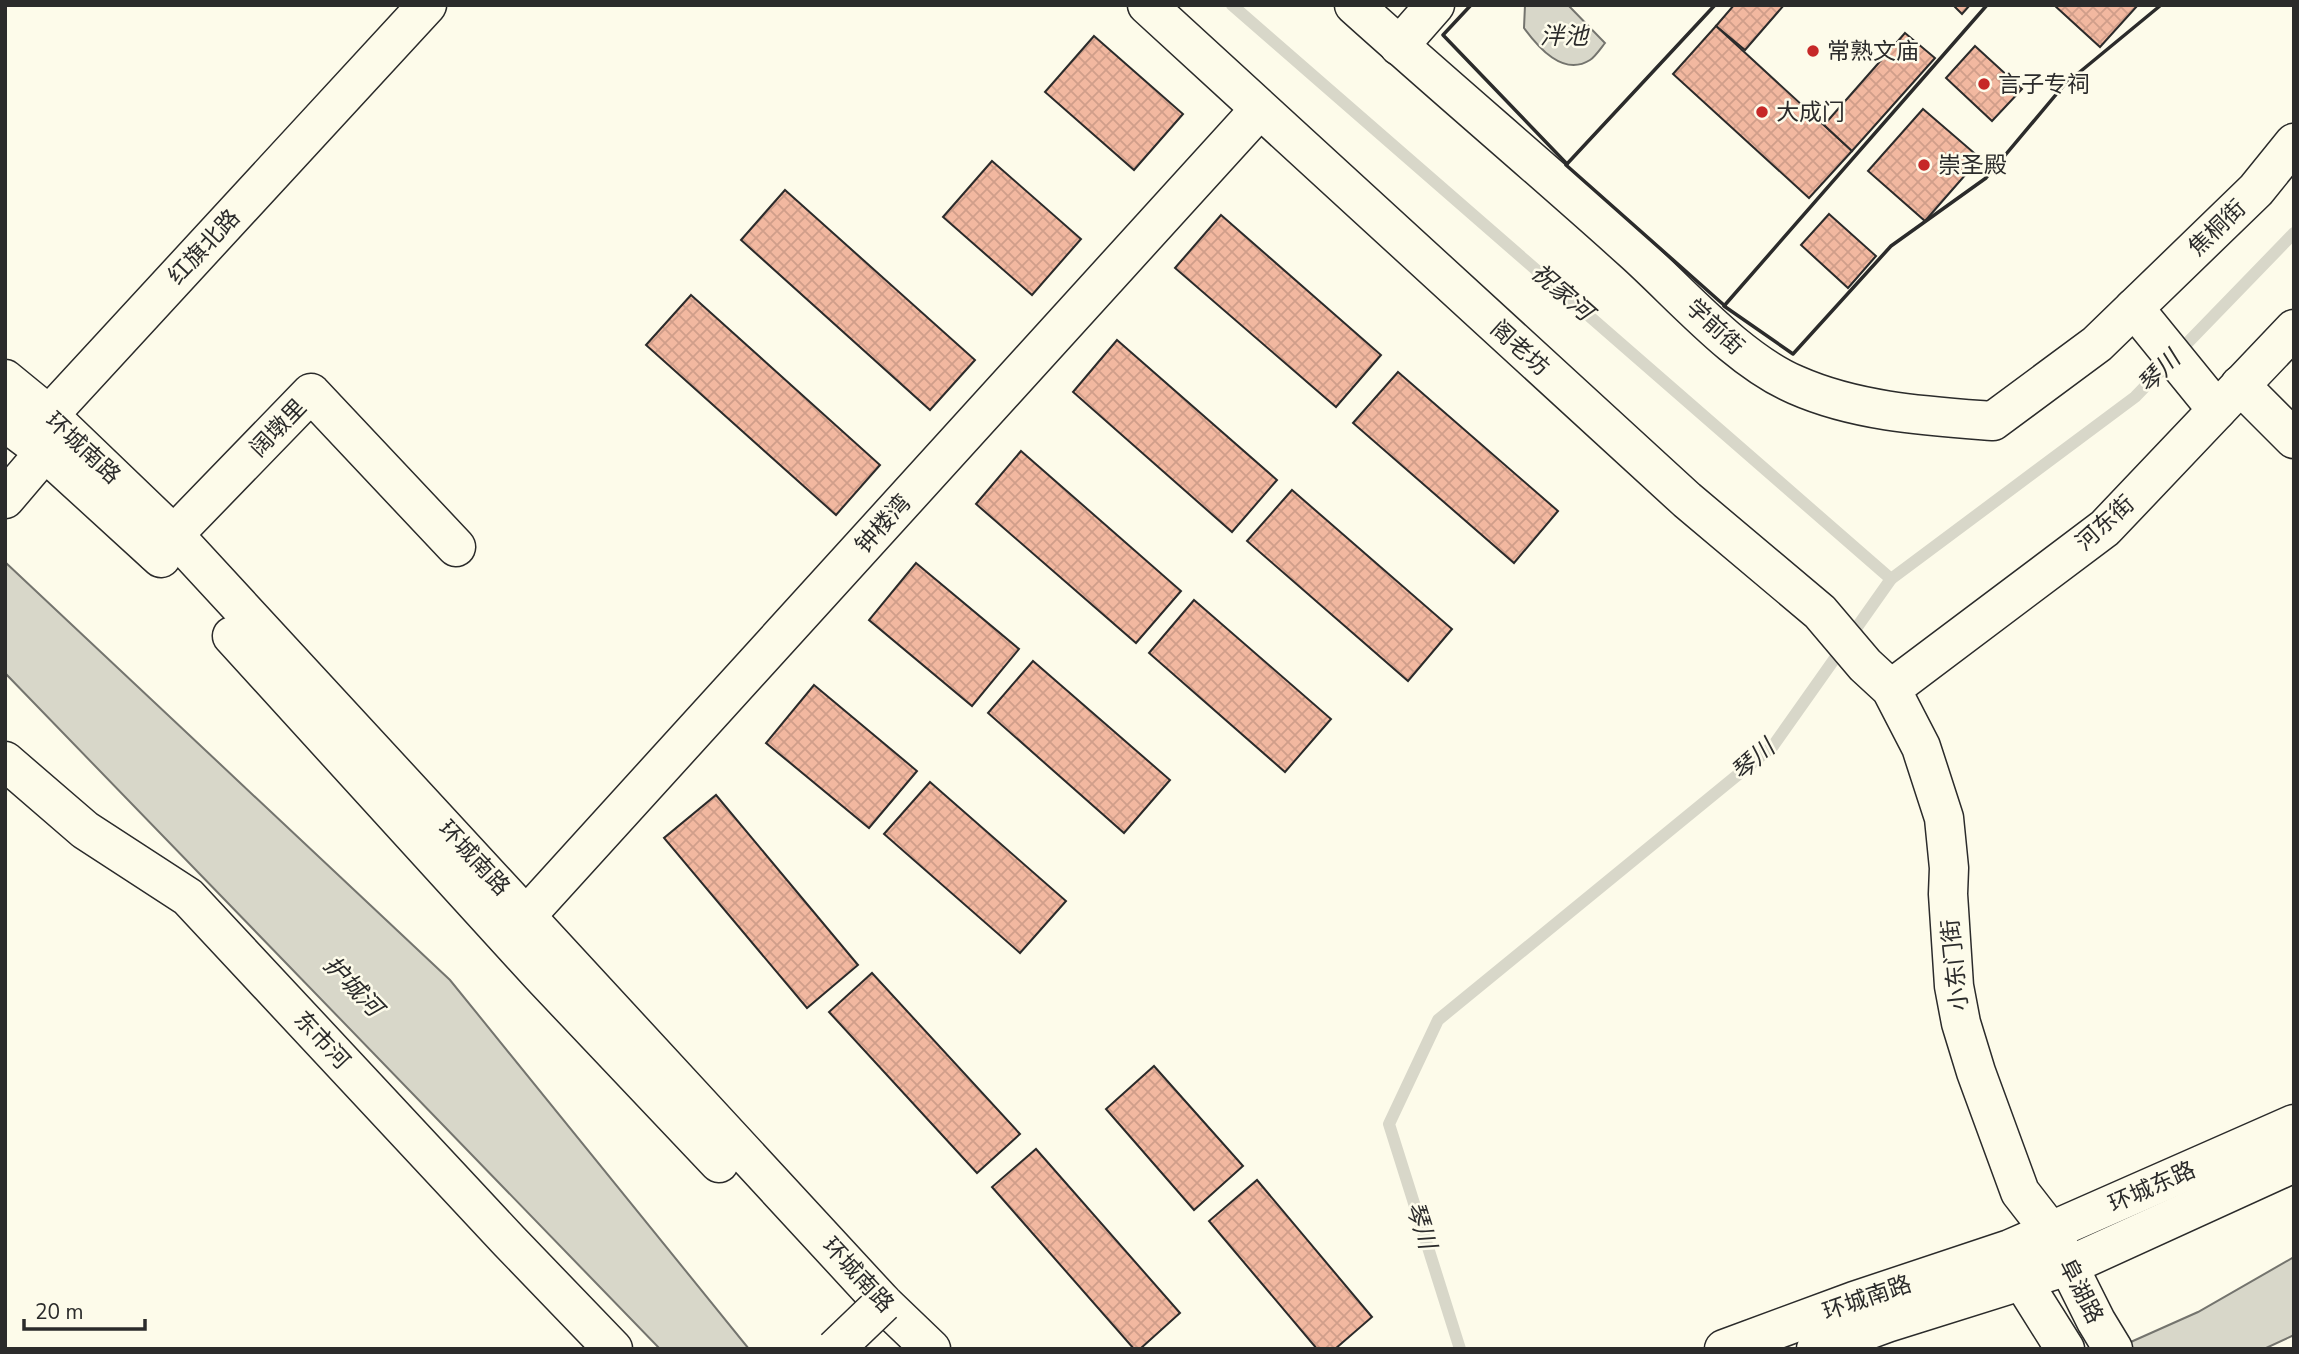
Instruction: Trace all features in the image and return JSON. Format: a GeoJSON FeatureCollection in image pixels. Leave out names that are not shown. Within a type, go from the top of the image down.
{"type":"FeatureCollection","features":[{"type":"Feature","properties":{"kind":"street","name":"红旗北路"},"geometry":{"type":"LineString","coordinates":[[49,415],[427,5]]}},
{"type":"Feature","properties":{"kind":"street","name":"阁老坊"},"geometry":{"type":"LineString","coordinates":[[1147,5],[1686,500],[1821,612],[1878,677]]}},
{"type":"Feature","properties":{"kind":"street","name":"学前街"},"geometry":{"type":"LineString","coordinates":[[1354,5],[1634,251],[1750,359],[1795,385],[1838,400],[1907,414],[1993,421],[2097,344],[2134,308]]}},
{"type":"Feature","properties":{"kind":"street"},"geometry":{"type":"LineString","coordinates":[[1399,46],[1436,5]]}},
{"type":"Feature","properties":{"kind":"street","name":"钟楼湾"},"geometry":{"type":"LineString","coordinates":[[517,926],[1259,110]]}},
{"type":"Feature","properties":{"kind":"street","name":"焦桐街"},"geometry":{"type":"LineString","coordinates":[[2134,308],[2256,190],[2294,143]]}},
{"type":"Feature","properties":{"kind":"street"},"geometry":{"type":"LineString","coordinates":[[2134,308],[2228,398],[2294,439]]}},
{"type":"Feature","properties":{"kind":"street","name":"河东街"},"geometry":{"type":"LineString","coordinates":[[1878,677],[2105,528],[2294,329]]}},
{"type":"Feature","properties":{"kind":"street","name":"环城南路"},"geometry":{"type":"LineString","coordinates":[[5,379],[49,415],[517,926],[875,1311],[931,1349]]}},
{"type":"Feature","properties":{"kind":"street","name":"阔墩里"},"geometry":{"type":"LineString","coordinates":[[165,544],[311,393],[456,547]]}},
{"type":"Feature","properties":{"kind":"street"},"geometry":{"type":"LineString","coordinates":[[5,499],[45,452],[49,415],[7,427]]}},
{"type":"Feature","properties":{"kind":"street","name":"环城南路"},"geometry":{"type":"LineString","coordinates":[[7,427],[45,452],[165,544]]}},
{"type":"Feature","properties":{"kind":"street","name":"小东门街"},"geometry":{"type":"LineString","coordinates":[[1878,677],[1921,747],[1944,818],[1954,986],[1961,1023],[1976,1072],[2020,1192],[2051,1232]]}},
{"type":"Feature","properties":{"kind":"street","name":"东市河"},"geometry":{"type":"LineString","coordinates":[[5,761],[85,830],[188,897],[613,1349]]}},
{"type":"Feature","properties":{"kind":"street","name":"环城东路"},"geometry":{"type":"LineString","coordinates":[[2015,1264],[2051,1232],[2294,1124]]}},
{"type":"Feature","properties":{"kind":"street","name":"环城东路"},"geometry":{"type":"LineString","coordinates":[[2015,1264],[2068,1266],[2294,1163]]}},
{"type":"Feature","properties":{"kind":"street"},"geometry":{"type":"LineString","coordinates":[[2015,1264],[2020,1192]]}},
{"type":"Feature","properties":{"kind":"street","name":"阜湖路"},"geometry":{"type":"LineString","coordinates":[[2051,1232],[2104,1335]]}},
{"type":"Feature","properties":{"kind":"street","name":"环城南路"},"geometry":{"type":"LineString","coordinates":[[1724,1349],[1854,1301],[2015,1264]]}},
{"type":"Feature","properties":{"kind":"street","name":"环城南路"},"geometry":{"type":"LineString","coordinates":[[1816,1349],[2015,1264]]}},
{"type":"Feature","properties":{"kind":"street","name":"阜湖路"},"geometry":{"type":"LineString","coordinates":[[2015,1264],[2063,1345]]}},
{"type":"Feature","properties":{"kind":"street","name":"环城南路"},"geometry":{"type":"LineString","coordinates":[[875,1311],[892,1349]]}},
{"type":"Feature","properties":{"kind":"street"},"geometry":{"type":"LineString","coordinates":[[835,1349],[875,1311]]}},
{"type":"Feature","properties":{"kind":"water","name":"泮池"},"geometry":{"type":"Polygon","coordinates":[[[1525,5],[1568,5],[1605,43],[1590,60],[1570,65],[1561,62],[1544,51],[1524,28],[1525,5]]]}},
{"type":"Feature","properties":{"kind":"water","name":"护城河"},"geometry":{"type":"Polygon","coordinates":[[[5,562],[450,980],[749,1349],[660,1349],[5,673],[5,562]]]}},
{"type":"Feature","properties":{"kind":"water"},"geometry":{"type":"Polygon","coordinates":[[[2294,1257],[2294,1335],[2264,1349],[2115,1349],[2198,1312],[2294,1257]]]}},
{"type":"Feature","properties":{"kind":"building"},"geometry":{"type":"Polygon","coordinates":[[[1734,5],[1784,5],[1745,50],[1716,26],[1734,5]]]}},
{"type":"Feature","properties":{"kind":"building"},"geometry":{"type":"Polygon","coordinates":[[[1953,5],[1970,5],[1962,14],[1953,5]]]}},
{"type":"Feature","properties":{"kind":"building"},"geometry":{"type":"Polygon","coordinates":[[[2054,5],[2138,5],[2100,47],[2054,5]]]}},
{"type":"Feature","properties":{"kind":"building","name":"大成门"},"geometry":{"type":"Polygon","coordinates":[[[1716,26],[1852,151],[1809,198],[1673,74],[1716,26]]]}},
{"type":"Feature","properties":{"kind":"building"},"geometry":{"type":"Polygon","coordinates":[[[1905,33],[1935,58],[1852,151],[1824,125],[1905,33]]]}},
{"type":"Feature","properties":{"kind":"building"},"geometry":{"type":"Polygon","coordinates":[[[1094,36],[1183,114],[1134,170],[1045,92],[1094,36]]]}},
{"type":"Feature","properties":{"kind":"building","name":"言子专祠"},"geometry":{"type":"Polygon","coordinates":[[[1975,46],[2022,89],[1992,121],[1946,78],[1975,46]]]}},
{"type":"Feature","properties":{"kind":"building","name":"崇圣殿"},"geometry":{"type":"Polygon","coordinates":[[[1923,109],[1980,158],[1925,221],[1868,171],[1923,109]]]}},
{"type":"Feature","properties":{"kind":"building"},"geometry":{"type":"Polygon","coordinates":[[[992,161],[1081,239],[1032,295],[943,217],[992,161]]]}},
{"type":"Feature","properties":{"kind":"building"},"geometry":{"type":"Polygon","coordinates":[[[785,190],[975,360],[930,410],[741,240],[785,190]]]}},
{"type":"Feature","properties":{"kind":"building"},"geometry":{"type":"Polygon","coordinates":[[[1829,214],[1876,256],[1848,288],[1801,245],[1829,214]]]}},
{"type":"Feature","properties":{"kind":"building"},"geometry":{"type":"Polygon","coordinates":[[[1221,215],[1381,355],[1336,407],[1175,268],[1221,215]]]}},
{"type":"Feature","properties":{"kind":"building"},"geometry":{"type":"Polygon","coordinates":[[[691,295],[880,465],[836,515],[646,345],[691,295]]]}},
{"type":"Feature","properties":{"kind":"building"},"geometry":{"type":"Polygon","coordinates":[[[1117,340],[1277,480],[1232,532],[1073,392],[1117,340]]]}},
{"type":"Feature","properties":{"kind":"building"},"geometry":{"type":"Polygon","coordinates":[[[1398,372],[1558,511],[1514,563],[1353,423],[1398,372]]]}},
{"type":"Feature","properties":{"kind":"building"},"geometry":{"type":"Polygon","coordinates":[[[1021,451],[1181,591],[1136,643],[976,504],[1021,451]]]}},
{"type":"Feature","properties":{"kind":"building"},"geometry":{"type":"Polygon","coordinates":[[[1292,490],[1452,629],[1408,681],[1247,541],[1292,490]]]}},
{"type":"Feature","properties":{"kind":"building"},"geometry":{"type":"Polygon","coordinates":[[[916,563],[1019,649],[972,706],[869,620],[916,563]]]}},
{"type":"Feature","properties":{"kind":"building"},"geometry":{"type":"Polygon","coordinates":[[[1194,600],[1331,719],[1285,772],[1149,653],[1194,600]]]}},
{"type":"Feature","properties":{"kind":"building"},"geometry":{"type":"Polygon","coordinates":[[[1033,661],[1170,780],[1124,833],[988,713],[1033,661]]]}},
{"type":"Feature","properties":{"kind":"building"},"geometry":{"type":"Polygon","coordinates":[[[814,685],[917,771],[869,828],[766,743],[814,685]]]}},
{"type":"Feature","properties":{"kind":"building"},"geometry":{"type":"Polygon","coordinates":[[[930,782],[1066,901],[1020,953],[884,834],[930,782]]]}},
{"type":"Feature","properties":{"kind":"building"},"geometry":{"type":"Polygon","coordinates":[[[716,795],[858,965],[807,1008],[664,838],[716,795]]]}},
{"type":"Feature","properties":{"kind":"building"},"geometry":{"type":"Polygon","coordinates":[[[872,973],[1020,1134],[977,1173],[829,1012],[872,973]]]}},
{"type":"Feature","properties":{"kind":"building"},"geometry":{"type":"Polygon","coordinates":[[[1154,1066],[1243,1166],[1194,1210],[1106,1109],[1154,1066]]]}},
{"type":"Feature","properties":{"kind":"building"},"geometry":{"type":"Polygon","coordinates":[[[1036,1149],[1180,1313],[1140,1349],[1134,1349],[992,1187],[1036,1149]]]}},
{"type":"Feature","properties":{"kind":"building"},"geometry":{"type":"Polygon","coordinates":[[[1257,1180],[1372,1317],[1335,1349],[1317,1349],[1209,1221],[1257,1180]]]}},
{"type":"Feature","properties":{"kind":"waterway","name":"祝家河"},"geometry":{"type":"LineString","coordinates":[[1232,5],[1891,579]]}},
{"type":"Feature","properties":{"kind":"waterway","name":"琴川"},"geometry":{"type":"LineString","coordinates":[[1460,1349],[1389,1124],[1438,1020],[1773,746],[1891,579],[2135,397],[2294,233]]}},
{"type":"Feature","properties":{"kind":"wall"},"geometry":{"type":"LineString","coordinates":[[1471,5],[1443,35],[1567,164]]}},
{"type":"Feature","properties":{"kind":"wall"},"geometry":{"type":"LineString","coordinates":[[1715,5],[1566,165],[1725,306]]}},
{"type":"Feature","properties":{"kind":"wall"},"geometry":{"type":"LineString","coordinates":[[1987,5],[1724,306],[1793,354],[1891,246],[1986,178],[2064,85],[2161,5]]}},
{"type":"Feature","properties":{"kind":"place","name":"常熟文庙"},"geometry":{"type":"Point","coordinates":[1813,51]}},
{"type":"Feature","properties":{"kind":"place","name":"言子专祠"},"geometry":{"type":"Point","coordinates":[1984,84]}},
{"type":"Feature","properties":{"kind":"place","name":"大成门"},"geometry":{"type":"Point","coordinates":[1762,112]}},
{"type":"Feature","properties":{"kind":"place","name":"崇圣殿"},"geometry":{"type":"Point","coordinates":[1924,165]}}]}
